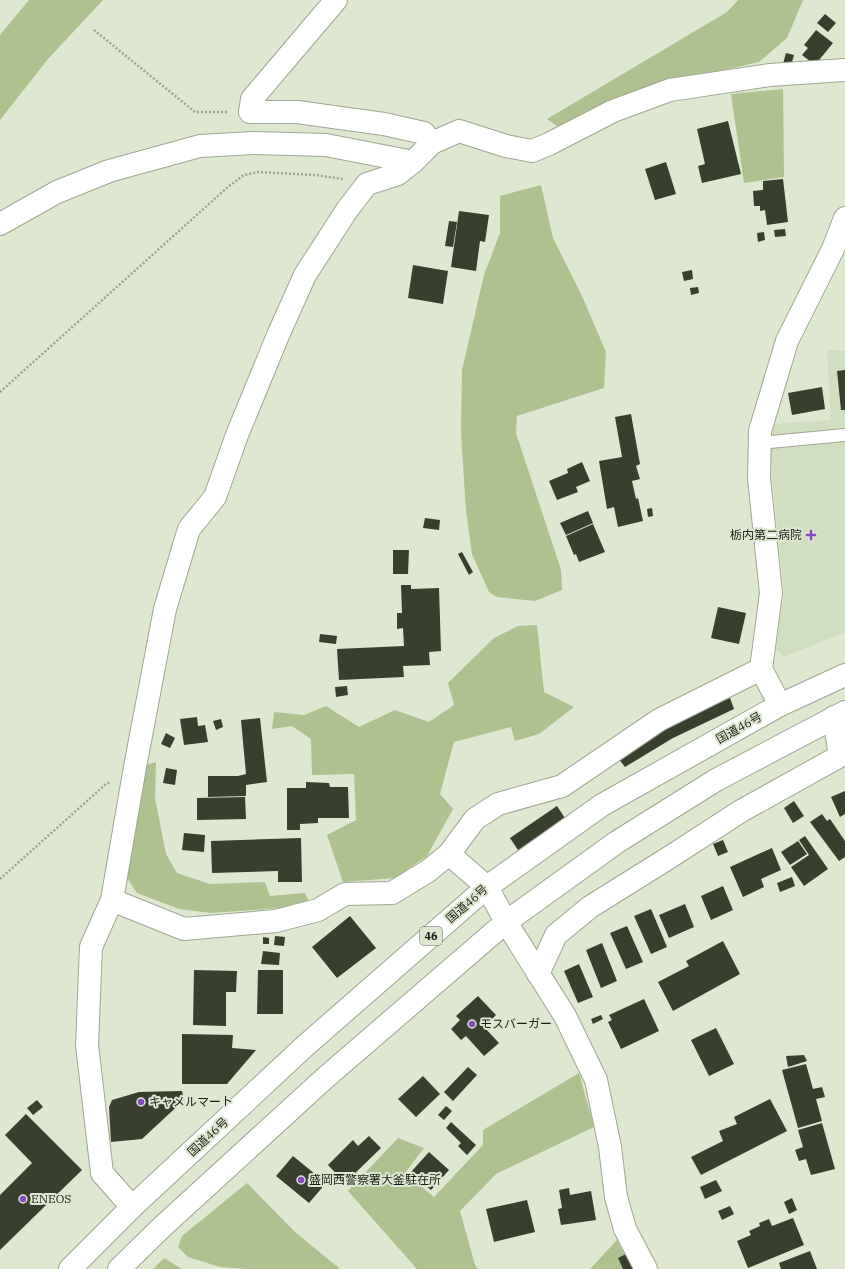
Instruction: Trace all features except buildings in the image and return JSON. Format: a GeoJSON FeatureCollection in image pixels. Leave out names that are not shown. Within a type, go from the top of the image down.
{"type":"FeatureCollection","features":[{"type":"Feature","properties":{"kind":"main road"},"geometry":{"type":"LineString","coordinates":[[336,0],[252,99],[250,112],[297,112],[384,124],[424,132],[432,143]]}},
{"type":"Feature","properties":{"kind":"main road"},"geometry":{"type":"LineString","coordinates":[[132,1207],[102,1173],[87,1045],[91,947],[112,900],[135,767],[165,609],[189,529],[215,497],[240,428],[279,333],[305,275],[347,210],[367,184],[398,174],[413,162],[432,143],[459,131],[506,146],[532,151],[549,144],[613,111],[670,90],[770,75],[845,70]]}},
{"type":"Feature","properties":{"kind":"main road"},"geometry":{"type":"LineString","coordinates":[[0,224],[57,192],[109,171],[200,146],[253,143],[326,145],[413,162]]}},
{"type":"Feature","properties":{"kind":"main road"},"geometry":{"type":"LineString","coordinates":[[780,705],[761,669],[771,593],[759,478],[760,431],[787,341],[833,249],[845,218]]}},
{"type":"Feature","properties":{"kind":"main road"},"geometry":{"type":"LineString","coordinates":[[112,900],[184,929],[276,921],[318,910],[345,894],[392,893],[428,872],[449,854],[476,819],[498,804],[562,786],[659,720],[761,669]]}},
{"type":"Feature","properties":{"kind":"main road","name":"国道46号"},"geometry":{"type":"LineString","coordinates":[[70,1269],[132,1207],[306,1046],[487,887],[602,805],[780,705],[845,675]]}},
{"type":"Feature","properties":{"kind":"main road"},"geometry":{"type":"LineString","coordinates":[[119,1269],[168,1221],[325,1078],[506,922],[617,842],[716,780],[840,715],[842,757],[741,811],[590,907],[556,935],[538,974]]}},
{"type":"Feature","properties":{"kind":"main road"},"geometry":{"type":"LineString","coordinates":[[449,854],[487,887],[506,922],[565,1016],[596,1080],[610,1147],[616,1197],[625,1229],[646,1269]]}},
{"type":"Feature","properties":{"kind":"lane"},"geometry":{"type":"LineString","coordinates":[[759,443],[845,435]]}},
{"type":"Feature","properties":{"kind":"path"},"geometry":{"type":"LineString","coordinates":[[94,30],[195,112],[250,112]]}},
{"type":"Feature","properties":{"kind":"path"},"geometry":{"type":"LineString","coordinates":[[0,392],[229,186],[244,175],[258,172],[315,175],[367,184]]}},
{"type":"Feature","properties":{"kind":"path"},"geometry":{"type":"LineString","coordinates":[[0,879],[106,784],[135,767]]}},
{"type":"Feature","properties":{"kind":"shaded area","name":"栃内第二病院"},"geometry":{"type":"Polygon","coordinates":[[[827,350],[845,351],[845,632],[784,657],[775,648],[784,593],[772,478],[771,424],[831,420],[827,350]]]}},
{"type":"Feature","properties":{"kind":"green space"},"geometry":{"type":"Polygon","coordinates":[[[29,0],[103,0],[48,59],[0,120],[0,35],[29,0]]]}},
{"type":"Feature","properties":{"kind":"green space"},"geometry":{"type":"Polygon","coordinates":[[[738,0],[803,0],[787,38],[759,62],[668,83],[558,127],[547,119],[727,12],[738,0]]]}},
{"type":"Feature","properties":{"kind":"green space"},"geometry":{"type":"Polygon","coordinates":[[[783,89],[784,177],[744,183],[731,94],[783,89]]]}},
{"type":"Feature","properties":{"kind":"green space"},"geometry":{"type":"Polygon","coordinates":[[[541,185],[553,238],[582,296],[606,352],[604,388],[517,416],[516,433],[561,570],[562,590],[535,601],[497,597],[489,592],[472,554],[466,511],[461,432],[462,370],[484,275],[500,233],[500,196],[541,185]]]}},
{"type":"Feature","properties":{"kind":"green space"},"geometry":{"type":"Polygon","coordinates":[[[537,625],[544,692],[574,707],[539,734],[515,741],[511,727],[454,742],[440,794],[453,809],[427,856],[395,878],[343,882],[327,835],[356,820],[354,774],[312,775],[311,739],[292,726],[272,729],[274,712],[304,715],[326,706],[359,727],[395,710],[429,722],[454,705],[448,683],[494,638],[518,626],[537,625]]]}},
{"type":"Feature","properties":{"kind":"green space"},"geometry":{"type":"Polygon","coordinates":[[[156,762],[155,798],[166,854],[177,873],[210,884],[265,882],[270,896],[305,893],[309,902],[281,908],[211,913],[179,909],[137,893],[123,872],[146,765],[156,762]]]}},
{"type":"Feature","properties":{"kind":"green space"},"geometry":{"type":"Polygon","coordinates":[[[579,1073],[594,1127],[496,1174],[460,1211],[475,1265],[478,1269],[417,1269],[348,1191],[398,1138],[424,1148],[405,1173],[434,1197],[483,1145],[483,1130],[579,1073]]]}},
{"type":"Feature","properties":{"kind":"green space"},"geometry":{"type":"Polygon","coordinates":[[[247,1183],[295,1232],[340,1269],[248,1269],[220,1267],[188,1257],[178,1247],[182,1236],[247,1183]]]}},
{"type":"Feature","properties":{"kind":"green space"},"geometry":{"type":"Polygon","coordinates":[[[617,1240],[632,1269],[590,1269],[617,1240]]]}},
{"type":"Feature","properties":{"kind":"green space"},"geometry":{"type":"Polygon","coordinates":[[[164,1258],[182,1269],[153,1269],[164,1258]]]}},
{"type":"Feature","properties":{"kind":"place","name":"栃内第二病院"},"geometry":{"type":"Point","coordinates":[811,535]}},
{"type":"Feature","properties":{"kind":"place","name":"モスバーガー"},"geometry":{"type":"Point","coordinates":[472,1024]}},
{"type":"Feature","properties":{"kind":"place","name":"キャメルマート"},"geometry":{"type":"Point","coordinates":[141,1102]}},
{"type":"Feature","properties":{"kind":"place","name":"盛岡西警察署大釜駐在所"},"geometry":{"type":"Point","coordinates":[301,1180]}},
{"type":"Feature","properties":{"kind":"place","name":"ENEOS"},"geometry":{"type":"Point","coordinates":[23,1199]}}]}
